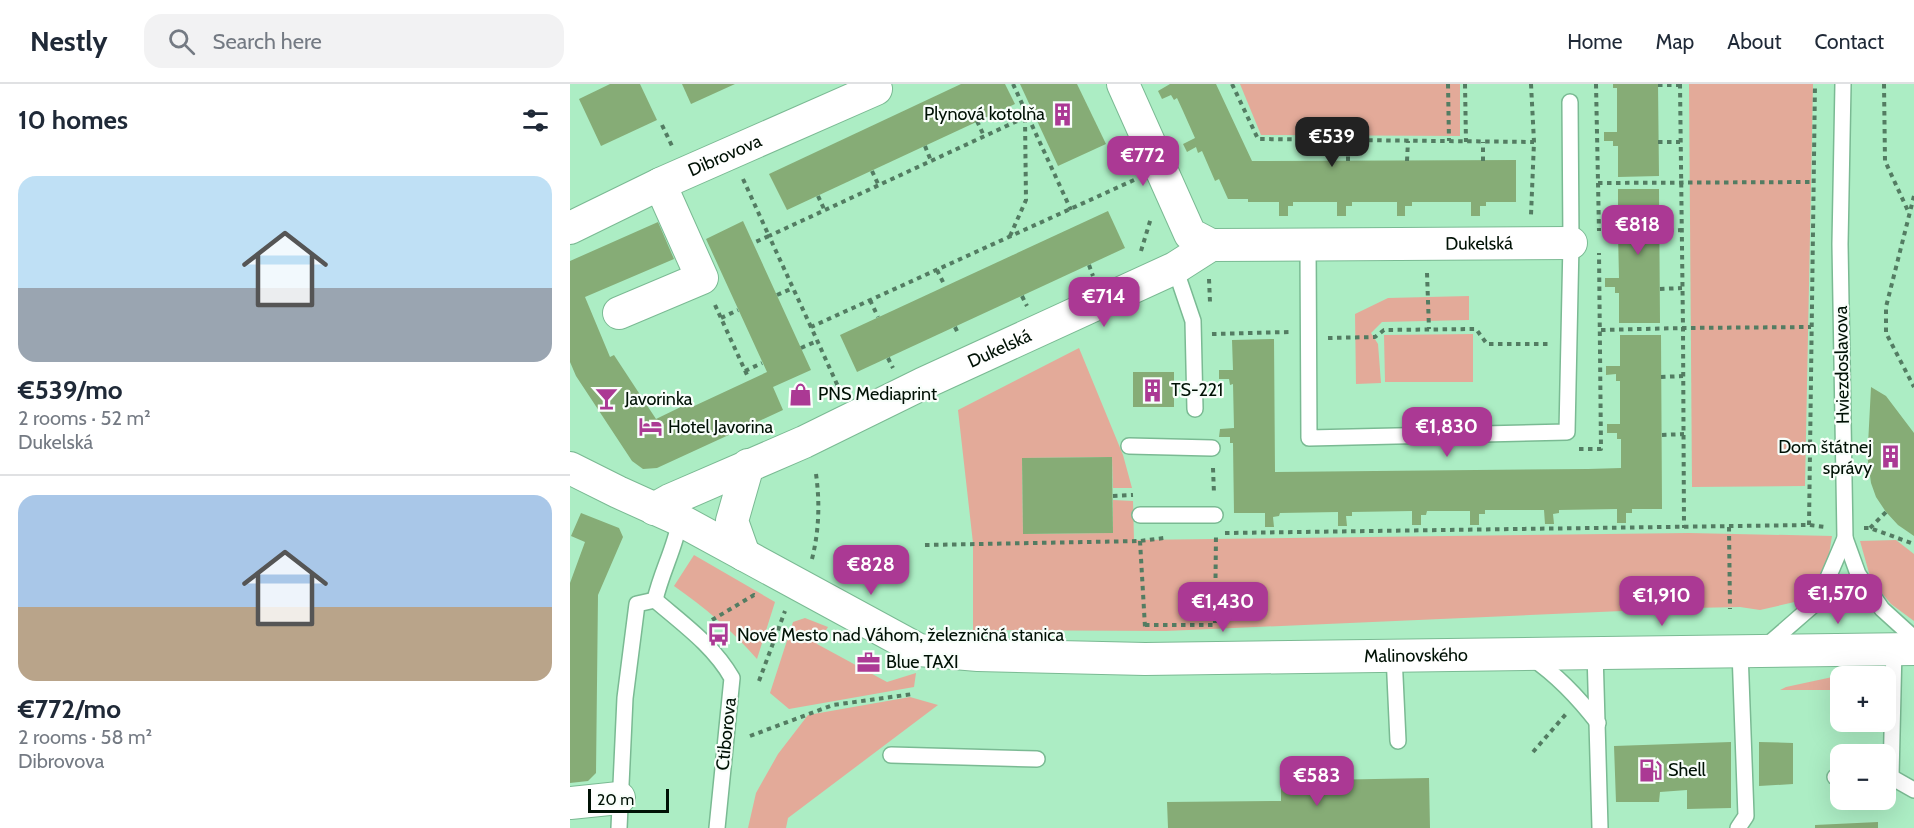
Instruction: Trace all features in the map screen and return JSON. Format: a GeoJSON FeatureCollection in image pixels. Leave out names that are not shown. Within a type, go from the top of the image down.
{"type":"FeatureCollection","features":[{"type":"Feature","properties":{"kind":"street","name":"Dibrovova"},"geometry":{"type":"LineString","coordinates":[[571,224],[876,89],[874,84]]}},
{"type":"Feature","properties":{"kind":"street"},"geometry":{"type":"LineString","coordinates":[[1123,84],[1190,234],[1210,258]]}},
{"type":"Feature","properties":{"kind":"street"},"geometry":{"type":"LineString","coordinates":[[619,313],[702,278],[660,184]]}},
{"type":"Feature","properties":{"kind":"street","name":"Dukelská"},"geometry":{"type":"LineString","coordinates":[[667,515],[748,465],[804,442],[922,384],[1175,267],[1210,258],[1308,244],[1590,244]]}},
{"type":"Feature","properties":{"kind":"street"},"geometry":{"type":"LineString","coordinates":[[744,555],[732,521],[748,465]]}},
{"type":"Feature","properties":{"kind":"street"},"geometry":{"type":"LineString","coordinates":[[570,468],[744,555]]}},
{"type":"Feature","properties":{"kind":"street","name":"Malinovského"},"geometry":{"type":"LineString","coordinates":[[744,555],[918,650],[978,655],[1145,659],[1751,651],[1907,645]]}},
{"type":"Feature","properties":{"kind":"street"},"geometry":{"type":"LineString","coordinates":[[570,803],[619,813]]}},
{"type":"Feature","properties":{"kind":"lane","name":"Hviezdoslavova"},"geometry":{"type":"LineString","coordinates":[[1751,651],[1818,601],[1845,538],[1840,244],[1843,84]]}},
{"type":"Feature","properties":{"kind":"lane"},"geometry":{"type":"LineString","coordinates":[[1308,244],[1309,438],[1567,432],[1569,343],[1590,244],[1570,102]]}},
{"type":"Feature","properties":{"kind":"lane"},"geometry":{"type":"LineString","coordinates":[[1175,267],[1193,321],[1195,409]]}},
{"type":"Feature","properties":{"kind":"lane"},"geometry":{"type":"LineString","coordinates":[[1129,446],[1212,448]]}},
{"type":"Feature","properties":{"kind":"lane"},"geometry":{"type":"LineString","coordinates":[[619,813],[624,754],[625,698],[637,604],[655,600],[677,539],[667,515]]}},
{"type":"Feature","properties":{"kind":"lane"},"geometry":{"type":"LineString","coordinates":[[1140,515],[1215,515]]}},
{"type":"Feature","properties":{"kind":"lane"},"geometry":{"type":"LineString","coordinates":[[1845,538],[1858,574],[1907,645],[1893,744]]}},
{"type":"Feature","properties":{"kind":"lane","name":"Ctiborova"},"geometry":{"type":"LineString","coordinates":[[655,600],[707,645],[723,662],[732,678],[717,828]]}},
{"type":"Feature","properties":{"kind":"lane"},"geometry":{"type":"LineString","coordinates":[[1738,828],[1746,816],[1751,651]]}},
{"type":"Feature","properties":{"kind":"lane"},"geometry":{"type":"LineString","coordinates":[[1595,652],[1600,828]]}},
{"type":"Feature","properties":{"kind":"lane"},"geometry":{"type":"LineString","coordinates":[[1524,653],[1553,673],[1579,699],[1598,723]]}},
{"type":"Feature","properties":{"kind":"lane"},"geometry":{"type":"LineString","coordinates":[[1394,655],[1398,741]]}},
{"type":"Feature","properties":{"kind":"lane"},"geometry":{"type":"LineString","coordinates":[[891,755],[1036,759]]}},
{"type":"Feature","properties":{"kind":"lane"},"geometry":{"type":"LineString","coordinates":[[1896,781],[1914,790]]}},
{"type":"Feature","properties":{"kind":"path"},"geometry":{"type":"LineString","coordinates":[[1012,84],[1071,210]]}},
{"type":"Feature","properties":{"kind":"path"},"geometry":{"type":"LineString","coordinates":[[1232,84],[1258,139],[1534,142]]}},
{"type":"Feature","properties":{"kind":"path"},"geometry":{"type":"LineString","coordinates":[[1448,84],[1449,141]]}},
{"type":"Feature","properties":{"kind":"path"},"geometry":{"type":"LineString","coordinates":[[1465,84],[1466,142]]}},
{"type":"Feature","properties":{"kind":"path"},"geometry":{"type":"LineString","coordinates":[[1523,221],[1532,215],[1534,142],[1531,84]]}},
{"type":"Feature","properties":{"kind":"path"},"geometry":{"type":"LineString","coordinates":[[1577,449],[1601,449],[1600,330],[1590,244],[1598,183],[1596,84]]}},
{"type":"Feature","properties":{"kind":"path"},"geometry":{"type":"LineString","coordinates":[[1658,85],[1680,84],[1684,528]]}},
{"type":"Feature","properties":{"kind":"path"},"geometry":{"type":"LineString","coordinates":[[1809,525],[1815,84]]}},
{"type":"Feature","properties":{"kind":"path"},"geometry":{"type":"LineString","coordinates":[[1884,84],[1885,161],[1909,213]]}},
{"type":"Feature","properties":{"kind":"path"},"geometry":{"type":"LineString","coordinates":[[753,243],[1026,117]]}},
{"type":"Feature","properties":{"kind":"path"},"geometry":{"type":"LineString","coordinates":[[1010,237],[1026,200],[1026,117]]}},
{"type":"Feature","properties":{"kind":"path"},"geometry":{"type":"LineString","coordinates":[[977,122],[984,136]]}},
{"type":"Feature","properties":{"kind":"path"},"geometry":{"type":"LineString","coordinates":[[1348,140],[1348,161]]}},
{"type":"Feature","properties":{"kind":"path"},"geometry":{"type":"LineString","coordinates":[[1407,161],[1408,141]]}},
{"type":"Feature","properties":{"kind":"path"},"geometry":{"type":"LineString","coordinates":[[1483,142],[1483,160]]}},
{"type":"Feature","properties":{"kind":"path"},"geometry":{"type":"LineString","coordinates":[[1659,142],[1680,142]]}},
{"type":"Feature","properties":{"kind":"path"},"geometry":{"type":"LineString","coordinates":[[925,146],[932,161]]}},
{"type":"Feature","properties":{"kind":"path"},"geometry":{"type":"LineString","coordinates":[[730,152],[845,402]]}},
{"type":"Feature","properties":{"kind":"path"},"geometry":{"type":"LineString","coordinates":[[872,171],[879,186]]}},
{"type":"Feature","properties":{"kind":"path"},"geometry":{"type":"LineString","coordinates":[[811,327],[1138,178]]}},
{"type":"Feature","properties":{"kind":"path"},"geometry":{"type":"LineString","coordinates":[[1598,183],[1814,182]]}},
{"type":"Feature","properties":{"kind":"path"},"geometry":{"type":"LineString","coordinates":[[818,196],[825,211]]}},
{"type":"Feature","properties":{"kind":"path"},"geometry":{"type":"LineString","coordinates":[[1914,196],[1886,307],[1886,333],[1914,387]]}},
{"type":"Feature","properties":{"kind":"path"},"geometry":{"type":"LineString","coordinates":[[1660,231],[1681,230]]}},
{"type":"Feature","properties":{"kind":"path"},"geometry":{"type":"LineString","coordinates":[[1427,244],[1429,329]]}},
{"type":"Feature","properties":{"kind":"path"},"geometry":{"type":"LineString","coordinates":[[1210,258],[1211,313]]}},
{"type":"Feature","properties":{"kind":"path"},"geometry":{"type":"LineString","coordinates":[[937,270],[945,286]]}},
{"type":"Feature","properties":{"kind":"path"},"geometry":{"type":"LineString","coordinates":[[702,278],[748,377]]}},
{"type":"Feature","properties":{"kind":"path"},"geometry":{"type":"LineString","coordinates":[[777,295],[793,288]]}},
{"type":"Feature","properties":{"kind":"path"},"geometry":{"type":"LineString","coordinates":[[1660,289],[1682,288]]}},
{"type":"Feature","properties":{"kind":"path"},"geometry":{"type":"LineString","coordinates":[[870,300],[878,317]]}},
{"type":"Feature","properties":{"kind":"path"},"geometry":{"type":"LineString","coordinates":[[721,318],[738,310]]}},
{"type":"Feature","properties":{"kind":"path"},"geometry":{"type":"LineString","coordinates":[[1211,324],[1212,345]]}},
{"type":"Feature","properties":{"kind":"path"},"geometry":{"type":"LineString","coordinates":[[1600,330],[1811,327]]}},
{"type":"Feature","properties":{"kind":"path"},"geometry":{"type":"LineString","coordinates":[[1318,338],[1375,337],[1384,330],[1476,329],[1487,345],[1569,343]]}},
{"type":"Feature","properties":{"kind":"path"},"geometry":{"type":"LineString","coordinates":[[1212,334],[1295,332]]}},
{"type":"Feature","properties":{"kind":"path"},"geometry":{"type":"LineString","coordinates":[[801,348],[817,341]]}},
{"type":"Feature","properties":{"kind":"path"},"geometry":{"type":"LineString","coordinates":[[745,371],[762,363]]}},
{"type":"Feature","properties":{"kind":"path"},"geometry":{"type":"LineString","coordinates":[[1661,377],[1683,376]]}},
{"type":"Feature","properties":{"kind":"path"},"geometry":{"type":"LineString","coordinates":[[1662,435],[1684,434]]}},
{"type":"Feature","properties":{"kind":"path"},"geometry":{"type":"LineString","coordinates":[[1144,625],[1215,625],[1216,533],[1212,448]]}},
{"type":"Feature","properties":{"kind":"path"},"geometry":{"type":"LineString","coordinates":[[810,567],[817,537],[819,492],[816,474]]}},
{"type":"Feature","properties":{"kind":"path"},"geometry":{"type":"LineString","coordinates":[[1113,496],[1139,495]]}},
{"type":"Feature","properties":{"kind":"path"},"geometry":{"type":"LineString","coordinates":[[1870,528],[1886,512]]}},
{"type":"Feature","properties":{"kind":"path"},"geometry":{"type":"LineString","coordinates":[[1216,533],[1809,525],[1831,528]]}},
{"type":"Feature","properties":{"kind":"path"},"geometry":{"type":"LineString","coordinates":[[1729,527],[1730,609]]}},
{"type":"Feature","properties":{"kind":"path"},"geometry":{"type":"LineString","coordinates":[[1858,528],[1870,528],[1914,544]]}},
{"type":"Feature","properties":{"kind":"path"},"geometry":{"type":"LineString","coordinates":[[925,545],[1140,541],[1145,632]]}},
{"type":"Feature","properties":{"kind":"path"},"geometry":{"type":"LineString","coordinates":[[706,624],[754,595],[764,600]]}},
{"type":"Feature","properties":{"kind":"path"},"geometry":{"type":"LineString","coordinates":[[775,606],[785,611]]}},
{"type":"Feature","properties":{"kind":"path"},"geometry":{"type":"LineString","coordinates":[[759,681],[788,606]]}},
{"type":"Feature","properties":{"kind":"path"},"geometry":{"type":"LineString","coordinates":[[750,736],[833,705],[913,694]]}},
{"type":"Feature","properties":{"kind":"path"},"geometry":{"type":"LineString","coordinates":[[1533,752],[1571,708]]}},
{"type":"Feature","properties":{"kind":"shaded area"},"geometry":{"type":"Polygon","coordinates":[[[1240,84],[1460,84],[1460,136],[1261,135],[1240,84]]]}},
{"type":"Feature","properties":{"kind":"shaded area"},"geometry":{"type":"Polygon","coordinates":[[[1689,84],[1813,84],[1805,486],[1692,487],[1689,84]]]}},
{"type":"Feature","properties":{"kind":"shaded area"},"geometry":{"type":"Polygon","coordinates":[[[1469,296],[1469,320],[1382,322],[1371,333],[1378,344],[1381,383],[1356,384],[1355,314],[1388,298],[1469,296]]]}},
{"type":"Feature","properties":{"kind":"shaded area"},"geometry":{"type":"Polygon","coordinates":[[[1473,334],[1473,382],[1385,382],[1384,335],[1473,334]]]}},
{"type":"Feature","properties":{"kind":"shaded area"},"geometry":{"type":"Polygon","coordinates":[[[1079,348],[1123,455],[1132,488],[1113,488],[1112,457],[1022,458],[1023,534],[1113,533],[1113,500],[1133,501],[1134,540],[1689,533],[1832,536],[1826,573],[1799,601],[1760,610],[1740,607],[1691,608],[1166,631],[973,630],[973,543],[958,410],[1079,348]]]}},
{"type":"Feature","properties":{"kind":"shaded area"},"geometry":{"type":"Polygon","coordinates":[[[1896,540],[1914,554],[1914,621],[1891,604],[1871,580],[1860,541],[1896,540]]]}},
{"type":"Feature","properties":{"kind":"shaded area"},"geometry":{"type":"Polygon","coordinates":[[[694,555],[775,602],[757,659],[718,620],[674,586],[694,555]]]}},
{"type":"Feature","properties":{"kind":"shaded area"},"geometry":{"type":"Polygon","coordinates":[[[805,618],[828,627],[817,644],[887,682],[916,673],[914,687],[789,709],[770,693],[793,622],[805,618]]]}},
{"type":"Feature","properties":{"kind":"shaded area"},"geometry":{"type":"Polygon","coordinates":[[[1830,678],[1830,690],[1780,690],[1830,678]]]}},
{"type":"Feature","properties":{"kind":"shaded area"},"geometry":{"type":"Polygon","coordinates":[[[910,697],[938,705],[788,818],[786,828],[748,828],[756,793],[778,754],[808,715],[910,697]]]}},
{"type":"Feature","properties":{"kind":"building"},"geometry":{"type":"Polygon","coordinates":[[[610,84],[640,84],[657,120],[601,146],[579,99],[610,84]]]}},
{"type":"Feature","properties":{"kind":"building"},"geometry":{"type":"Polygon","coordinates":[[[682,84],[735,84],[691,104],[682,84]]]}},
{"type":"Feature","properties":{"kind":"building"},"geometry":{"type":"Polygon","coordinates":[[[961,84],[1005,84],[1015,104],[787,210],[769,174],[961,84]]]}},
{"type":"Feature","properties":{"kind":"building","name":"Plynová kotolňa"},"geometry":{"type":"Polygon","coordinates":[[[1020,84],[1077,84],[1106,144],[1058,166],[1020,84]]]}},
{"type":"Feature","properties":{"kind":"building"},"geometry":{"type":"Polygon","coordinates":[[[1170,84],[1216,84],[1252,161],[1516,160],[1516,202],[1486,202],[1486,206],[1480,206],[1480,216],[1471,216],[1471,202],[1412,202],[1412,206],[1405,206],[1405,216],[1397,216],[1397,202],[1352,202],[1352,206],[1346,206],[1346,216],[1337,216],[1337,202],[1293,202],[1293,206],[1288,206],[1288,216],[1279,216],[1279,202],[1248,202],[1248,199],[1228,199],[1219,179],[1215,181],[1202,151],[1198,153],[1196,147],[1187,152],[1183,144],[1195,138],[1177,98],[1174,100],[1171,95],[1162,99],[1158,91],[1170,84]]]}},
{"type":"Feature","properties":{"kind":"building"},"geometry":{"type":"Polygon","coordinates":[[[1613,84],[1658,84],[1659,176],[1618,177],[1618,146],[1613,146],[1613,141],[1604,141],[1604,132],[1617,132],[1617,88],[1613,88],[1613,84]]]}},
{"type":"Feature","properties":{"kind":"building"},"geometry":{"type":"Polygon","coordinates":[[[1618,189],[1659,189],[1660,323],[1619,323],[1619,293],[1615,293],[1615,287],[1605,287],[1605,278],[1619,278],[1618,234],[1614,234],[1614,228],[1604,229],[1604,220],[1618,220],[1618,189]]]}},
{"type":"Feature","properties":{"kind":"building"},"geometry":{"type":"Polygon","coordinates":[[[1108,211],[1125,248],[857,372],[840,335],[1108,211]]]}},
{"type":"Feature","properties":{"kind":"building"},"geometry":{"type":"Polygon","coordinates":[[[743,221],[811,370],[773,387],[783,410],[657,468],[643,469],[632,461],[576,376],[570,362],[570,261],[658,222],[674,259],[585,297],[610,357],[614,355],[656,419],[689,403],[692,407],[767,372],[706,239],[743,221]]]}},
{"type":"Feature","properties":{"kind":"building"},"geometry":{"type":"Polygon","coordinates":[[[1620,335],[1661,335],[1662,509],[1632,509],[1632,513],[1626,513],[1626,523],[1617,523],[1617,509],[1559,510],[1559,513],[1553,514],[1554,524],[1545,524],[1544,510],[1485,510],[1485,514],[1479,514],[1479,525],[1470,525],[1470,511],[1427,511],[1426,515],[1421,515],[1421,525],[1412,525],[1412,511],[1352,512],[1352,516],[1346,516],[1347,526],[1338,526],[1338,512],[1280,513],[1279,516],[1273,517],[1274,527],[1265,527],[1265,513],[1234,513],[1233,443],[1230,443],[1230,437],[1219,437],[1220,429],[1234,428],[1233,384],[1230,385],[1229,379],[1219,379],[1219,370],[1233,370],[1232,340],[1274,339],[1275,472],[1588,469],[1621,468],[1621,439],[1617,439],[1617,433],[1607,433],[1607,424],[1620,424],[1620,381],[1616,381],[1616,374],[1606,375],[1606,366],[1620,366],[1620,335]]]}},
{"type":"Feature","properties":{"kind":"building","name":"TS-221"},"geometry":{"type":"Polygon","coordinates":[[[1133,372],[1174,372],[1174,407],[1133,407],[1133,372]]]}},
{"type":"Feature","properties":{"kind":"building","name":"Dom štátnej správy"},"geometry":{"type":"Polygon","coordinates":[[[1871,387],[1886,396],[1914,433],[1914,536],[1898,525],[1886,512],[1876,497],[1871,483],[1866,447],[1868,445],[1871,387]]]}},
{"type":"Feature","properties":{"kind":"building"},"geometry":{"type":"Polygon","coordinates":[[[1112,457],[1113,533],[1023,534],[1022,458],[1112,457]]]}},
{"type":"Feature","properties":{"kind":"building"},"geometry":{"type":"Polygon","coordinates":[[[581,513],[619,528],[623,537],[598,595],[596,773],[588,781],[570,783],[570,583],[585,542],[571,536],[581,513]]]}},
{"type":"Feature","properties":{"kind":"building"},"geometry":{"type":"Polygon","coordinates":[[[1731,742],[1731,808],[1687,809],[1687,790],[1660,792],[1659,802],[1616,802],[1614,746],[1731,742]]]}},
{"type":"Feature","properties":{"kind":"building"},"geometry":{"type":"Polygon","coordinates":[[[1759,742],[1793,743],[1793,784],[1759,786],[1759,742]]]}},
{"type":"Feature","properties":{"kind":"building"},"geometry":{"type":"Polygon","coordinates":[[[1322,778],[1322,780],[1429,778],[1430,828],[1168,828],[1167,802],[1281,801],[1281,779],[1322,778]]]}},
{"type":"Feature","properties":{"kind":"building"},"geometry":{"type":"Polygon","coordinates":[[[1878,822],[1878,828],[1815,828],[1815,825],[1878,822]]]}},
{"type":"Feature","properties":{"kind":"place","name":"Plynová kotolňa"},"geometry":{"type":"Point","coordinates":[1063,114]}},
{"type":"Feature","properties":{"kind":"place","name":"TS-221"},"geometry":{"type":"Point","coordinates":[1153,390]}},
{"type":"Feature","properties":{"kind":"place","name":"PNS Mediaprint"},"geometry":{"type":"Point","coordinates":[800,394]}},
{"type":"Feature","properties":{"kind":"place","name":"Javorinka"},"geometry":{"type":"Point","coordinates":[607,399]}},
{"type":"Feature","properties":{"kind":"place","name":"Hotel Javorina"},"geometry":{"type":"Point","coordinates":[650,427]}},
{"type":"Feature","properties":{"kind":"place","name":"Dom štátnej správy"},"geometry":{"type":"Point","coordinates":[1890,457]}},
{"type":"Feature","properties":{"kind":"place","name":"Nové Mesto nad Váhom, železničná stanica"},"geometry":{"type":"Point","coordinates":[719,635]}},
{"type":"Feature","properties":{"kind":"place","name":"Blue TAXI"},"geometry":{"type":"Point","coordinates":[868,662]}},
{"type":"Feature","properties":{"kind":"place","name":"Shell"},"geometry":{"type":"Point","coordinates":[1650,770]}}]}
